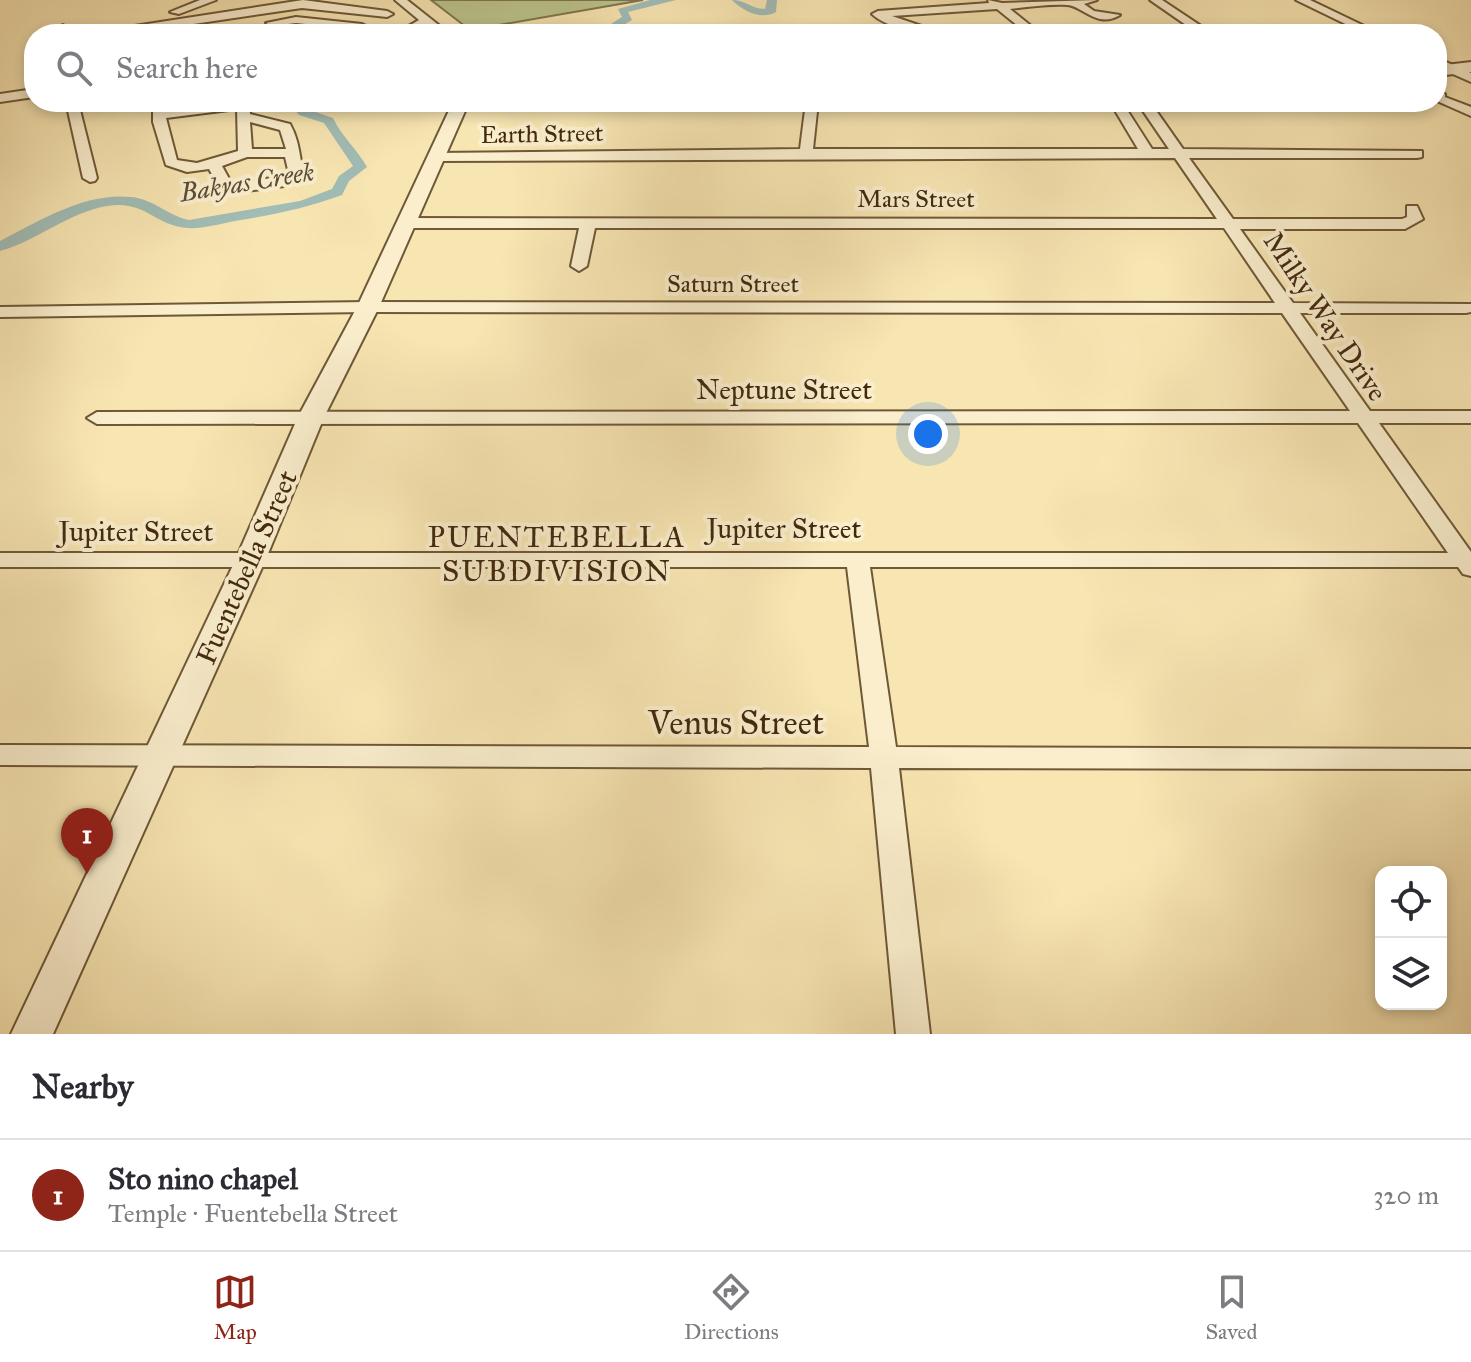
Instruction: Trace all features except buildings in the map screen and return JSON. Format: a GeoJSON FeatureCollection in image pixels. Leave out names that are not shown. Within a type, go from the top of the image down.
{"type":"FeatureCollection","features":[{"type":"Feature","properties":{"kind":"street"},"geometry":{"type":"LineString","coordinates":[[147,24],[152,18],[211,0]]}},
{"type":"Feature","properties":{"kind":"street"},"geometry":{"type":"LineString","coordinates":[[908,24],[878,14],[995,3],[1092,0]]}},
{"type":"Feature","properties":{"kind":"street"},"geometry":{"type":"LineString","coordinates":[[1155,0],[1192,24]]}},
{"type":"Feature","properties":{"kind":"street"},"geometry":{"type":"LineString","coordinates":[[1301,0],[1353,24]]}},
{"type":"Feature","properties":{"kind":"street"},"geometry":{"type":"LineString","coordinates":[[1073,1],[1095,15],[1114,15]]}},
{"type":"Feature","properties":{"kind":"street"},"geometry":{"type":"LineString","coordinates":[[181,24],[306,2],[387,14]]}},
{"type":"Feature","properties":{"kind":"street"},"geometry":{"type":"LineString","coordinates":[[368,24],[402,2],[432,24]]}},
{"type":"Feature","properties":{"kind":"street"},"geometry":{"type":"LineString","coordinates":[[995,3],[1022,24]]}},
{"type":"Feature","properties":{"kind":"street"},"geometry":{"type":"LineString","coordinates":[[263,24],[296,20],[331,24]]}},
{"type":"Feature","properties":{"kind":"street"},"geometry":{"type":"LineString","coordinates":[[420,24],[427,20]]}},
{"type":"Feature","properties":{"kind":"street"},"geometry":{"type":"LineString","coordinates":[[1447,67],[1471,67]]}},
{"type":"Feature","properties":{"kind":"street"},"geometry":{"type":"LineString","coordinates":[[1447,69],[1471,78]]}},
{"type":"Feature","properties":{"kind":"street"},"geometry":{"type":"LineString","coordinates":[[0,98],[24,94]]}},
{"type":"Feature","properties":{"kind":"street"},"geometry":{"type":"LineString","coordinates":[[1447,101],[1471,112]]}},
{"type":"Feature","properties":{"kind":"street"},"geometry":{"type":"LineString","coordinates":[[74,112],[90,178]]}},
{"type":"Feature","properties":{"kind":"street"},"geometry":{"type":"LineString","coordinates":[[160,112],[160,122],[174,166],[214,165],[245,153],[293,153]]}},
{"type":"Feature","properties":{"kind":"street"},"geometry":{"type":"LineString","coordinates":[[243,112],[245,153]]}},
{"type":"Feature","properties":{"kind":"street"},"geometry":{"type":"LineString","coordinates":[[214,165],[226,190],[233,191],[294,178],[297,174],[292,163],[294,145],[283,126],[252,112]]}},
{"type":"Feature","properties":{"kind":"street","name":"Fuentebella Street"},"geometry":{"type":"LineString","coordinates":[[32,1034],[250,561],[311,417],[368,307],[456,112]]}},
{"type":"Feature","properties":{"kind":"street"},"geometry":{"type":"LineString","coordinates":[[806,153],[811,112]]}},
{"type":"Feature","properties":{"kind":"street"},"geometry":{"type":"LineString","coordinates":[[1122,112],[1145,149]]}},
{"type":"Feature","properties":{"kind":"street","name":"Milky Way Drive"},"geometry":{"type":"LineString","coordinates":[[1150,112],[1362,418],[1469,563]]}},
{"type":"Feature","properties":{"kind":"street","name":"Earth Street"},"geometry":{"type":"LineString","coordinates":[[436,157],[806,153],[1417,154]]}},
{"type":"Feature","properties":{"kind":"street","name":"Mars Street"},"geometry":{"type":"LineString","coordinates":[[405,223],[1405,224],[1415,219],[1412,209]]}},
{"type":"Feature","properties":{"kind":"street"},"geometry":{"type":"LineString","coordinates":[[579,266],[588,222]]}},
{"type":"Feature","properties":{"kind":"street","name":"Saturn Street"},"geometry":{"type":"LineString","coordinates":[[0,312],[368,307],[1466,308]]}},
{"type":"Feature","properties":{"kind":"street","name":"Neptune Street"},"geometry":{"type":"LineString","coordinates":[[97,418],[1471,417]]}},
{"type":"Feature","properties":{"kind":"street"},"geometry":{"type":"LineString","coordinates":[[857,558],[884,759],[913,1034]]}},
{"type":"Feature","properties":{"kind":"street","name":"Jupiter Street"},"geometry":{"type":"LineString","coordinates":[[0,560],[857,558],[1469,563]]}},
{"type":"Feature","properties":{"kind":"street","name":"Venus Street"},"geometry":{"type":"LineString","coordinates":[[0,755],[1471,759]]}},
{"type":"Feature","properties":{"kind":"green space"},"geometry":{"type":"Polygon","coordinates":[[[431,0],[643,0],[505,24],[462,24],[431,0]]]}},
{"type":"Feature","properties":{"kind":"waterway","name":"Bakyas Creek"},"geometry":{"type":"LineString","coordinates":[[618,24],[628,18],[622,11],[635,5],[671,0]]}},
{"type":"Feature","properties":{"kind":"waterway","name":"Bakyas Creek"},"geometry":{"type":"LineString","coordinates":[[737,0],[760,12],[771,12],[772,0]]}},
{"type":"Feature","properties":{"kind":"waterway","name":"Bakyas Creek"},"geometry":{"type":"LineString","coordinates":[[0,247],[62,216],[109,202],[131,201],[152,207],[170,221],[189,224],[303,205],[337,192],[344,179],[360,167],[334,134],[329,121],[303,112]]}},
{"type":"Feature","properties":{"kind":"place","name":"Sto nino chapel"},"geometry":{"type":"Point","coordinates":[87,874]}},
{"type":"Feature","properties":{"kind":"district","name":"PUENTEBELLA SUBDIVISION"},"geometry":{"type":"Point","coordinates":[557,554]}}]}
